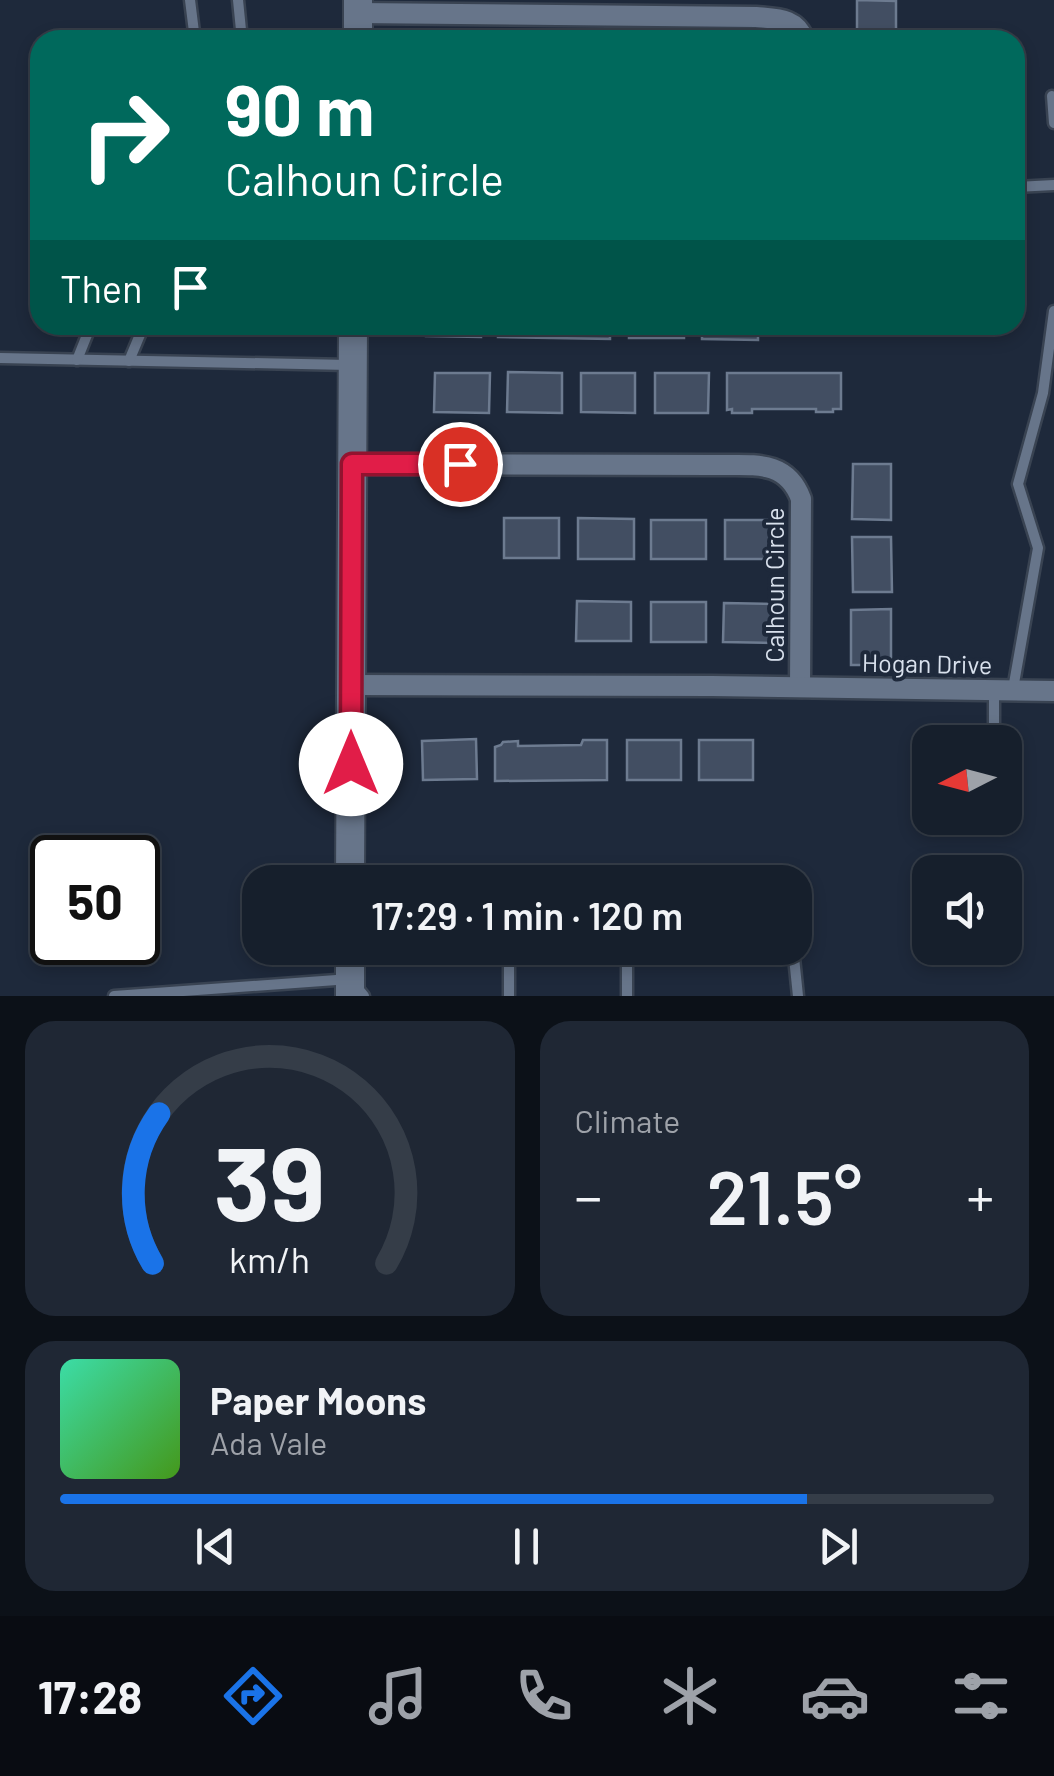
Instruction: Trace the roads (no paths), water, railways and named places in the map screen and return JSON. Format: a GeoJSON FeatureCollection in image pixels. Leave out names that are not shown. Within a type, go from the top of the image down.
{"type":"FeatureCollection","features":[{"type":"Feature","properties":{"kind":"main road"},"geometry":{"type":"LineString","coordinates":[[350,865],[353,335]]}},
{"type":"Feature","properties":{"kind":"main road"},"geometry":{"type":"LineString","coordinates":[[352,965],[354,990]]}},
{"type":"Feature","properties":{"kind":"street"},"geometry":{"type":"LineString","coordinates":[[358,18],[756,16],[786,19],[800,30]]}},
{"type":"Feature","properties":{"kind":"street","name":"Calhoun Circle"},"geometry":{"type":"LineString","coordinates":[[351,685],[800,687],[802,499],[796,484],[771,467],[352,464]]}},
{"type":"Feature","properties":{"kind":"street","name":"Hogan Drive"},"geometry":{"type":"LineString","coordinates":[[800,687],[1054,691]]}},
{"type":"Feature","properties":{"kind":"lane"},"geometry":{"type":"LineString","coordinates":[[190,0],[194,30]]}},
{"type":"Feature","properties":{"kind":"lane"},"geometry":{"type":"LineString","coordinates":[[238,0],[241,30]]}},
{"type":"Feature","properties":{"kind":"lane"},"geometry":{"type":"LineString","coordinates":[[1052,96],[1054,123]]}},
{"type":"Feature","properties":{"kind":"lane"},"geometry":{"type":"LineString","coordinates":[[1025,187],[1054,185]]}},
{"type":"Feature","properties":{"kind":"lane"},"geometry":{"type":"LineString","coordinates":[[997,725],[1038,548],[1018,484],[1043,393],[1054,310]]}},
{"type":"Feature","properties":{"kind":"lane"},"geometry":{"type":"LineString","coordinates":[[77,360],[87,335]]}},
{"type":"Feature","properties":{"kind":"lane"},"geometry":{"type":"LineString","coordinates":[[129,361],[140,335]]}},
{"type":"Feature","properties":{"kind":"lane"},"geometry":{"type":"LineString","coordinates":[[0,358],[352,365]]}},
{"type":"Feature","properties":{"kind":"lane"},"geometry":{"type":"LineString","coordinates":[[508,965],[509,996]]}},
{"type":"Feature","properties":{"kind":"lane"},"geometry":{"type":"LineString","coordinates":[[627,965],[627,996]]}},
{"type":"Feature","properties":{"kind":"lane"},"geometry":{"type":"LineString","coordinates":[[795,965],[798,996]]}},
{"type":"Feature","properties":{"kind":"lane"},"geometry":{"type":"LineString","coordinates":[[114,996],[354,990]]}}]}
